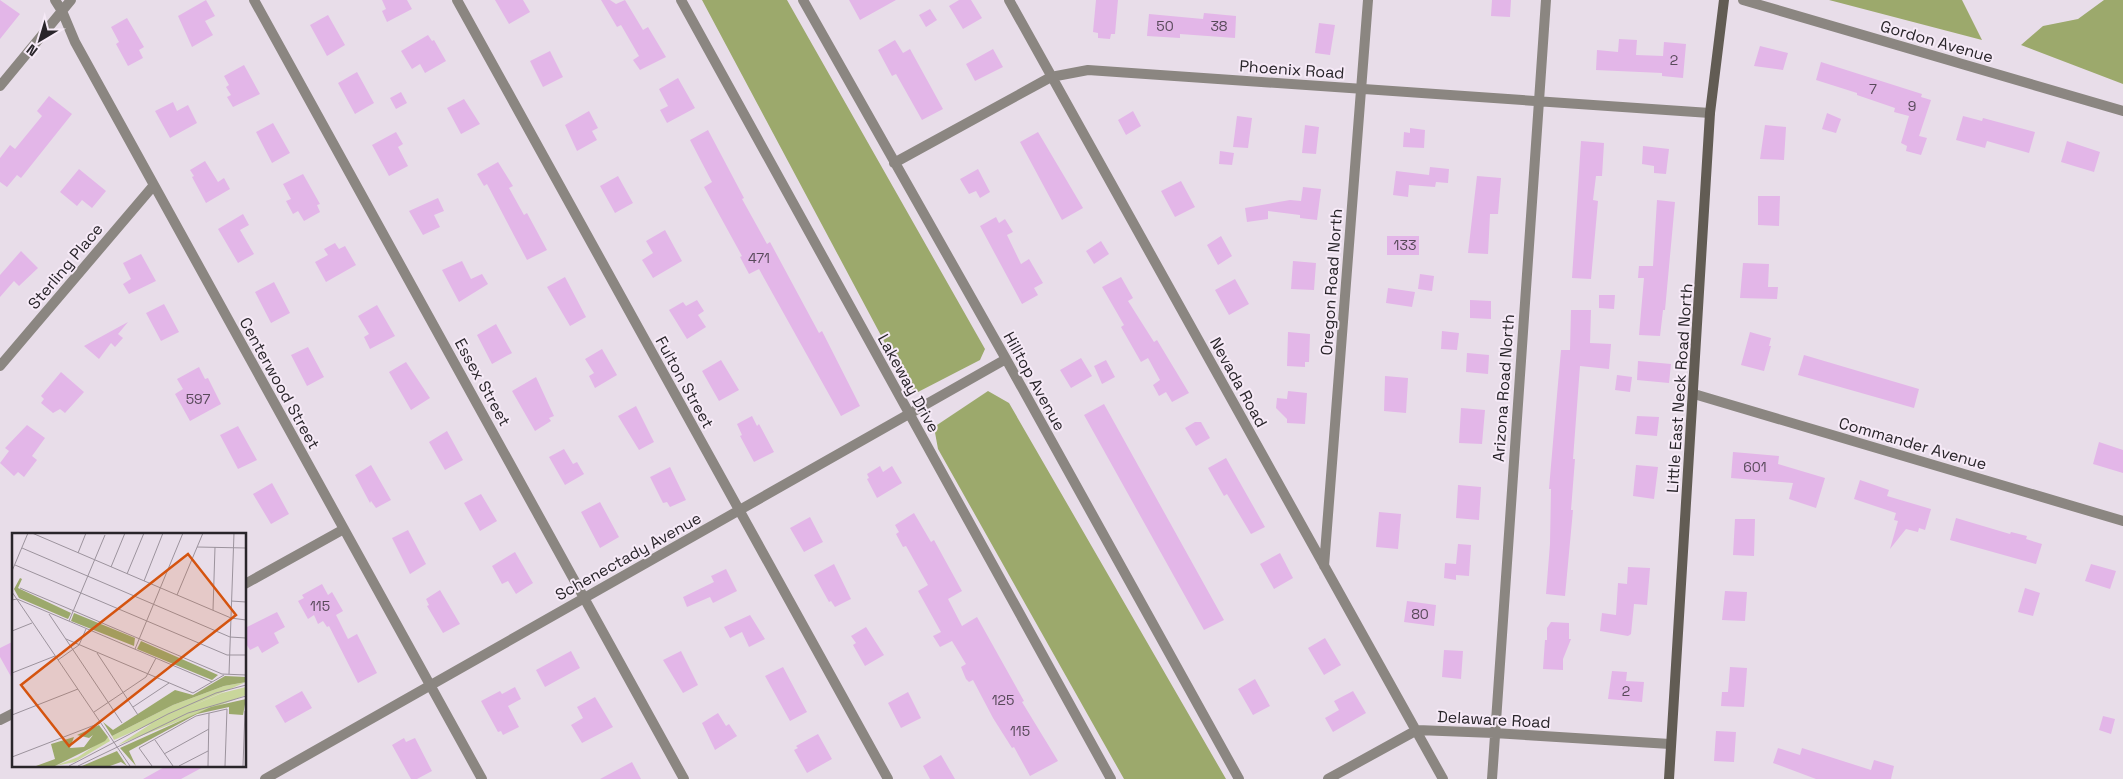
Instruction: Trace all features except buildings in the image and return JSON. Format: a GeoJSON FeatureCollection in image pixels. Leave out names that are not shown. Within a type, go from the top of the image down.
{"type":"FeatureCollection","features":[{"type":"Feature","properties":{"kind":"main road","name":"Little East Neck Road North"},"geometry":{"type":"LineString","coordinates":[[1669,779],[1710,113],[1724,0]]}},
{"type":"Feature","properties":{"kind":"street","name":"Centerwood Street"},"geometry":{"type":"LineString","coordinates":[[55,0],[62,11],[75,42],[482,779]]}},
{"type":"Feature","properties":{"kind":"street"},"geometry":{"type":"LineString","coordinates":[[0,86],[71,0]]}},
{"type":"Feature","properties":{"kind":"street","name":"Essex Street"},"geometry":{"type":"LineString","coordinates":[[254,0],[684,779]]}},
{"type":"Feature","properties":{"kind":"street","name":"Fulton Street"},"geometry":{"type":"LineString","coordinates":[[457,0],[888,779]]}},
{"type":"Feature","properties":{"kind":"street","name":"Lakeway Drive"},"geometry":{"type":"LineString","coordinates":[[681,0],[1111,779]]}},
{"type":"Feature","properties":{"kind":"street","name":"Hilltop Avenue"},"geometry":{"type":"LineString","coordinates":[[803,0],[1006,359],[1239,779]]}},
{"type":"Feature","properties":{"kind":"street","name":"Nevada Road"},"geometry":{"type":"LineString","coordinates":[[1009,0],[1443,779]]}},
{"type":"Feature","properties":{"kind":"street","name":"Oregon Road North"},"geometry":{"type":"LineString","coordinates":[[1324,567],[1368,0]]}},
{"type":"Feature","properties":{"kind":"street","name":"Arizona Road North"},"geometry":{"type":"LineString","coordinates":[[1492,779],[1546,0]]}},
{"type":"Feature","properties":{"kind":"street","name":"Gordon Avenue"},"geometry":{"type":"LineString","coordinates":[[1744,0],[2123,111]]}},
{"type":"Feature","properties":{"kind":"street","name":"Phoenix Road"},"geometry":{"type":"LineString","coordinates":[[894,163],[1051,77],[1088,70],[1710,113]]}},
{"type":"Feature","properties":{"kind":"street","name":"Sterling Place"},"geometry":{"type":"LineString","coordinates":[[0,366],[154,185]]}},
{"type":"Feature","properties":{"kind":"street","name":"Schenectady Avenue"},"geometry":{"type":"LineString","coordinates":[[265,779],[1006,359]]}},
{"type":"Feature","properties":{"kind":"street","name":"Commander Avenue"},"geometry":{"type":"LineString","coordinates":[[1694,394],[2123,521]]}},
{"type":"Feature","properties":{"kind":"street"},"geometry":{"type":"LineString","coordinates":[[246,583],[344,529]]}},
{"type":"Feature","properties":{"kind":"street"},"geometry":{"type":"LineString","coordinates":[[0,720],[12,714]]}},
{"type":"Feature","properties":{"kind":"street","name":"Delaware Road"},"geometry":{"type":"LineString","coordinates":[[1328,779],[1416,730],[1494,732],[1670,744]]}},
{"type":"Feature","properties":{"kind":"green space"},"geometry":{"type":"Polygon","coordinates":[[[702,0],[787,0],[985,349],[980,360],[918,392],[909,388],[702,0]]]}},
{"type":"Feature","properties":{"kind":"green space"},"geometry":{"type":"Polygon","coordinates":[[[1829,0],[1962,0],[1982,40],[1829,0]]]}},
{"type":"Feature","properties":{"kind":"green space"},"geometry":{"type":"Polygon","coordinates":[[[2104,0],[2123,0],[2123,84],[2021,45],[2043,26],[2078,19],[2104,0]]]}},
{"type":"Feature","properties":{"kind":"green space"},"geometry":{"type":"Polygon","coordinates":[[[988,391],[1009,403],[1226,779],[1124,779],[938,449],[934,427],[988,391]]]}}]}
